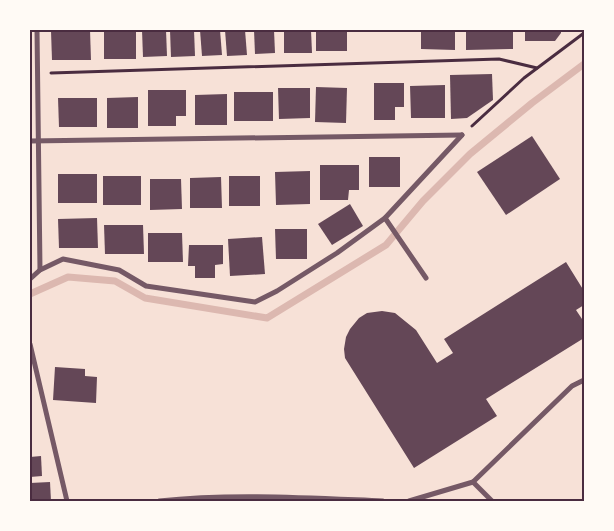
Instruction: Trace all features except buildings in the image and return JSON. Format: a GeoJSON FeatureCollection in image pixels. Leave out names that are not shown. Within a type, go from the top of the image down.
{"type":"FeatureCollection","features":[{"type":"Feature","properties":{"kind":"street"},"geometry":{"type":"LineString","coordinates":[[37,30],[40,270]]}},
{"type":"Feature","properties":{"kind":"street"},"geometry":{"type":"LineString","coordinates":[[30,141],[462,135]]}},
{"type":"Feature","properties":{"kind":"street"},"geometry":{"type":"LineString","coordinates":[[30,279],[40,270],[63,259],[119,270],[146,286],[255,302],[277,291],[337,253],[385,218],[462,135]]}},
{"type":"Feature","properties":{"kind":"street"},"geometry":{"type":"LineString","coordinates":[[385,218],[426,278]]}},
{"type":"Feature","properties":{"kind":"street"},"geometry":{"type":"LineString","coordinates":[[30,345],[67,501]]}},
{"type":"Feature","properties":{"kind":"street"},"geometry":{"type":"LineString","coordinates":[[409,501],[474,482],[572,386],[584,380]]}},
{"type":"Feature","properties":{"kind":"street"},"geometry":{"type":"LineString","coordinates":[[474,482],[492,501]]}},
{"type":"Feature","properties":{"kind":"street"},"geometry":{"type":"LineString","coordinates":[[159,501],[186,498],[283,497],[383,501]]}},
{"type":"Feature","properties":{"kind":"path"},"geometry":{"type":"LineString","coordinates":[[462,135],[524,78],[584,33]]}},
{"type":"Feature","properties":{"kind":"path"},"geometry":{"type":"LineString","coordinates":[[38,74],[499,59],[537,68]]}},
{"type":"Feature","properties":{"kind":"waterway"},"geometry":{"type":"LineString","coordinates":[[30,294],[68,277],[115,281],[145,298],[267,318],[386,245],[423,201],[470,154],[532,103],[584,64]]}}]}
